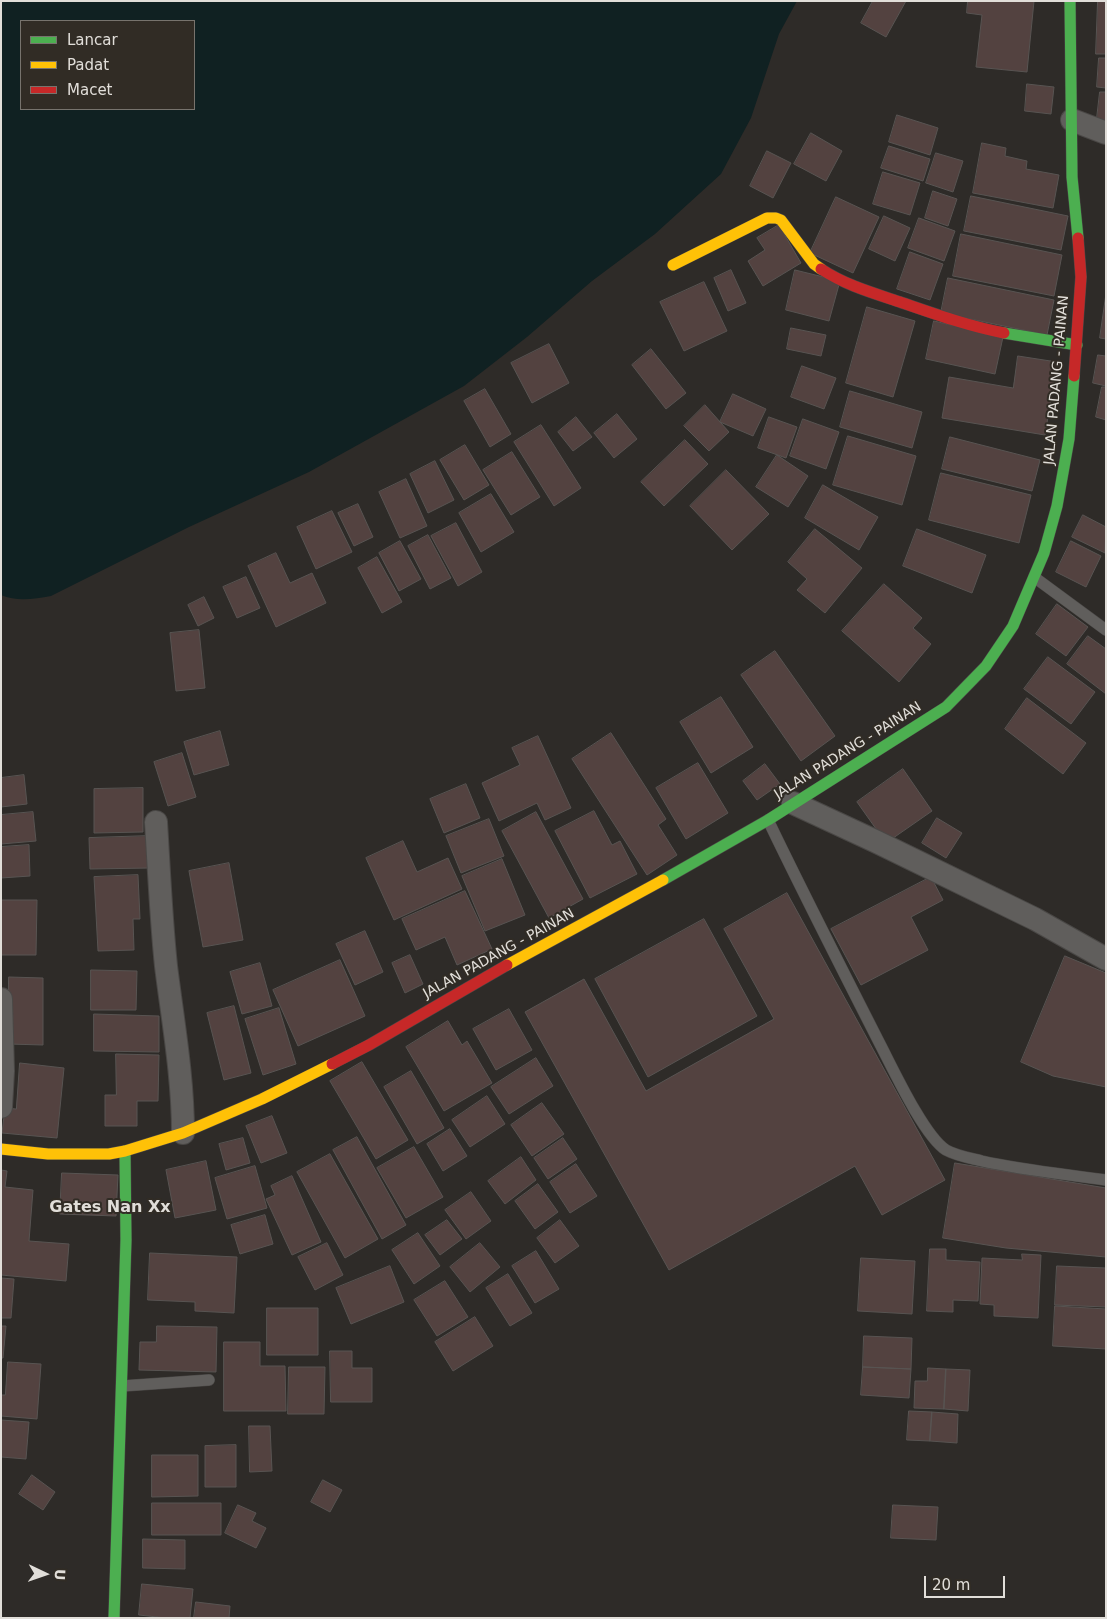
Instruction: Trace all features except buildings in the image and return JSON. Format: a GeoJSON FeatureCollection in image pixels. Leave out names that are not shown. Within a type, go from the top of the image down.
{"type":"FeatureCollection","features":[{"type":"Feature","properties":{"kind":"main road","name":"JALAN PADANG - PAINAN"},"geometry":{"type":"LineString","coordinates":[[1,1149],[48,1154],[109,1154],[125,1151],[183,1133],[262,1099],[369,1045],[506,966],[646,890],[768,820],[946,706],[986,666],[1013,626],[1044,553],[1057,506],[1069,439],[1077,346],[1080,277],[1072,178],[1070,1]]}},
{"type":"Feature","properties":{"kind":"main road"},"geometry":{"type":"LineString","coordinates":[[673,265],[767,218],[776,218],[781,220],[814,264],[832,276],[870,292],[970,326],[1077,346]]}},
{"type":"Feature","properties":{"kind":"main road"},"geometry":{"type":"LineString","coordinates":[[114,1618],[126,1240],[125,1151]]}},
{"type":"Feature","properties":{"kind":"street"},"geometry":{"type":"LineString","coordinates":[[1072,128],[1106,133]]}},
{"type":"Feature","properties":{"kind":"street"},"geometry":{"type":"LineString","coordinates":[[793,803],[1035,919],[1106,959]]}},
{"type":"Feature","properties":{"kind":"street"},"geometry":{"type":"LineString","coordinates":[[156,822],[166,967],[178,1047],[183,1105],[183,1133]]}},
{"type":"Feature","properties":{"kind":"street"},"geometry":{"type":"LineString","coordinates":[[1,999],[3,1071],[1,1107]]}},
{"type":"Feature","properties":{"kind":"lane"},"geometry":{"type":"LineString","coordinates":[[1034,577],[1106,630]]}},
{"type":"Feature","properties":{"kind":"lane"},"geometry":{"type":"LineString","coordinates":[[768,820],[811,909],[898,1077],[928,1132],[936,1141],[947,1150],[963,1157],[1002,1166],[1106,1180]]}},
{"type":"Feature","properties":{"kind":"lane"},"geometry":{"type":"LineString","coordinates":[[122,1386],[209,1380]]}},
{"type":"Feature","properties":{"kind":"shaded area"},"geometry":{"type":"Polygon","coordinates":[[[1,1],[797,1],[779,34],[751,118],[721,174],[655,234],[592,281],[527,337],[464,386],[309,472],[189,527],[51,596],[32,599],[1,595],[1,1]]]}},
{"type":"Feature","properties":{"kind":"traffic: fast"},"geometry":{"type":"LineString","coordinates":[[1070,1],[1072,177],[1078,238]]}},
{"type":"Feature","properties":{"kind":"traffic: fast"},"geometry":{"type":"LineString","coordinates":[[1004,333],[1077,345]]}},
{"type":"Feature","properties":{"kind":"traffic: fast"},"geometry":{"type":"LineString","coordinates":[[663,880],[768,820],[946,707],[986,666],[1013,626],[1044,553],[1057,506],[1069,439],[1074,376]]}},
{"type":"Feature","properties":{"kind":"traffic: fast"},"geometry":{"type":"LineString","coordinates":[[114,1618],[126,1240],[125,1151]]}},
{"type":"Feature","properties":{"kind":"traffic: slow"},"geometry":{"type":"LineString","coordinates":[[673,265],[767,218],[776,218],[781,220],[814,264],[821,269]]}},
{"type":"Feature","properties":{"kind":"traffic: slow"},"geometry":{"type":"LineString","coordinates":[[507,965],[663,880]]}},
{"type":"Feature","properties":{"kind":"traffic: slow"},"geometry":{"type":"LineString","coordinates":[[1,1149],[48,1154],[109,1154],[125,1151],[183,1133],[262,1099],[332,1064]]}},
{"type":"Feature","properties":{"kind":"traffic: jam"},"geometry":{"type":"LineString","coordinates":[[1074,376],[1081,277],[1078,238]]}},
{"type":"Feature","properties":{"kind":"traffic: jam"},"geometry":{"type":"LineString","coordinates":[[821,269],[840,280],[869,292],[977,327],[1004,333]]}},
{"type":"Feature","properties":{"kind":"traffic: jam"},"geometry":{"type":"LineString","coordinates":[[332,1064],[369,1045],[507,965]]}},
{"type":"Feature","properties":{"kind":"district","name":"Gates Nan Xx"},"geometry":{"type":"Point","coordinates":[110,1208]}}]}
